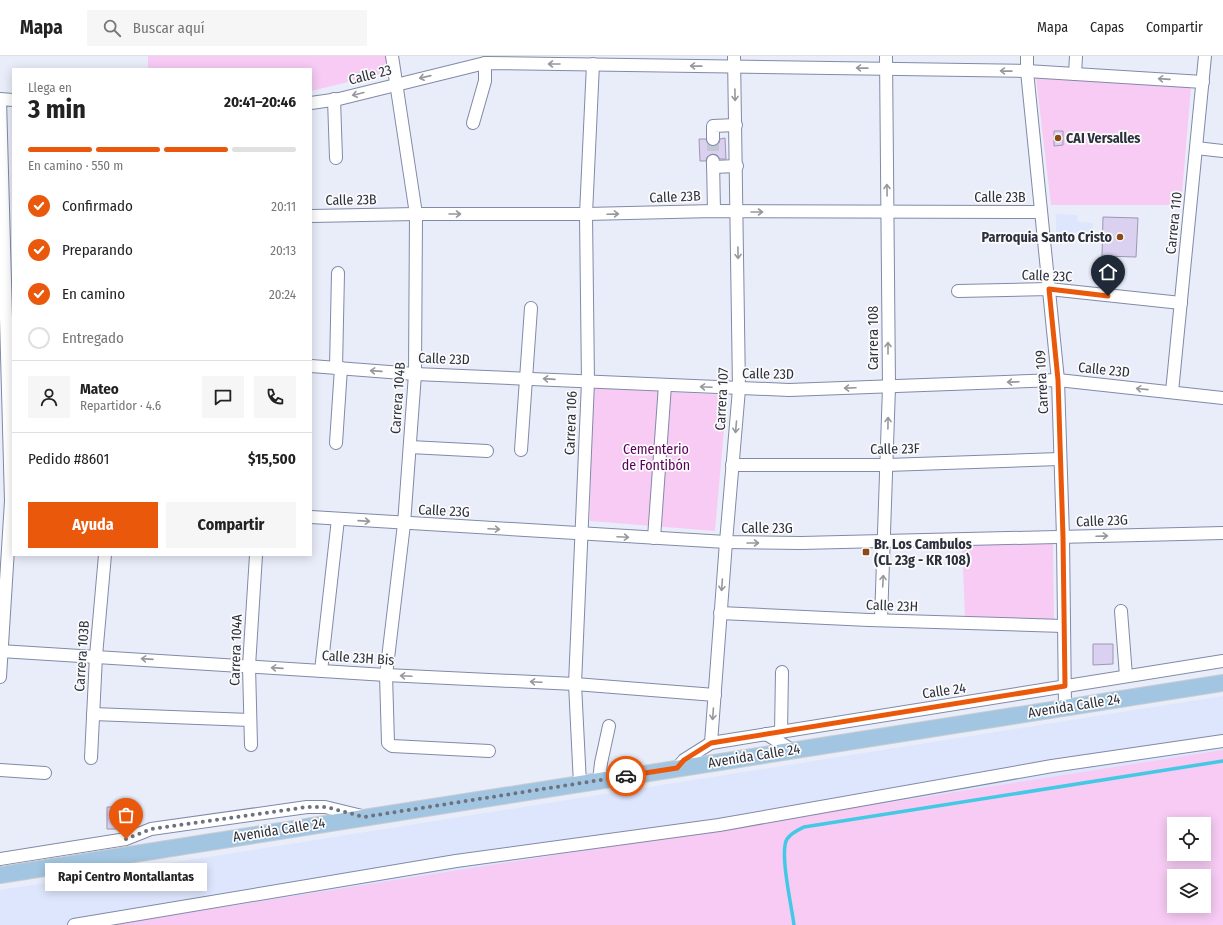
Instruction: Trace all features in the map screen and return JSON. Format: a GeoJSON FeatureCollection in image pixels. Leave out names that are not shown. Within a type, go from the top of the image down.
{"type":"FeatureCollection","features":[{"type":"Feature","properties":{"kind":"main road","name":"Avenida Calle 24"},"geometry":{"type":"LineString","coordinates":[[0,875],[1223,683]]}},
{"type":"Feature","properties":{"kind":"street","name":"Carrera 104B"},"geometry":{"type":"LineString","coordinates":[[392,56],[416,214],[415,374],[404,524],[386,675],[388,743],[392,746],[489,751]]}},
{"type":"Feature","properties":{"kind":"street","name":"Carrera 108"},"geometry":{"type":"LineString","coordinates":[[881,620],[885,541],[889,387],[886,56]]}},
{"type":"Feature","properties":{"kind":"street","name":"Carrera 109"},"geometry":{"type":"LineString","coordinates":[[1027,56],[1027,71],[1040,212],[1058,380],[1059,459],[1063,537],[1065,707]]}},
{"type":"Feature","properties":{"kind":"street"},"geometry":{"type":"LineString","coordinates":[[1075,74],[1076,56]]}},
{"type":"Feature","properties":{"kind":"street","name":"Carrera 110"},"geometry":{"type":"LineString","coordinates":[[1172,392],[1205,56]]}},
{"type":"Feature","properties":{"kind":"street","name":"Calle 23"},"geometry":{"type":"LineString","coordinates":[[312,103],[334,99],[485,63],[593,64],[735,61],[886,68],[1027,71],[1203,82]]}},
{"type":"Feature","properties":{"kind":"street","name":"Carrera 107"},"geometry":{"type":"LineString","coordinates":[[711,743],[720,613],[739,388],[735,61]]}},
{"type":"Feature","properties":{"kind":"street"},"geometry":{"type":"LineString","coordinates":[[473,123],[485,81],[485,63]]}},
{"type":"Feature","properties":{"kind":"street","name":"Carrera 106"},"geometry":{"type":"LineString","coordinates":[[580,784],[575,684],[588,382],[586,214],[593,64]]}},
{"type":"Feature","properties":{"kind":"street"},"geometry":{"type":"LineString","coordinates":[[0,676],[8,500],[6,352],[8,228],[0,99],[12,100]]}},
{"type":"Feature","properties":{"kind":"street"},"geometry":{"type":"LineString","coordinates":[[334,99],[336,158]]}},
{"type":"Feature","properties":{"kind":"street"},"geometry":{"type":"LineString","coordinates":[[713,139],[713,126],[736,125]]}},
{"type":"Feature","properties":{"kind":"street"},"geometry":{"type":"LineString","coordinates":[[1196,148],[1223,151]]}},
{"type":"Feature","properties":{"kind":"street"},"geometry":{"type":"LineString","coordinates":[[714,211],[713,164],[737,166]]}},
{"type":"Feature","properties":{"kind":"street","name":"Calle 23B"},"geometry":{"type":"LineString","coordinates":[[312,216],[416,214],[586,214],[714,211],[1040,212]]}},
{"type":"Feature","properties":{"kind":"street"},"geometry":{"type":"LineString","coordinates":[[336,443],[339,368],[338,273]]}},
{"type":"Feature","properties":{"kind":"street","name":"Calle 23C"},"geometry":{"type":"LineString","coordinates":[[958,291],[1049,289],[1181,303]]}},
{"type":"Feature","properties":{"kind":"street"},"geometry":{"type":"LineString","coordinates":[[521,450],[531,308]]}},
{"type":"Feature","properties":{"kind":"street","name":"Calle 23D"},"geometry":{"type":"LineString","coordinates":[[312,366],[415,374],[525,377],[588,382],[789,390],[1058,380],[1223,398]]}},
{"type":"Feature","properties":{"kind":"street"},"geometry":{"type":"LineString","coordinates":[[654,538],[665,385]]}},
{"type":"Feature","properties":{"kind":"street"},"geometry":{"type":"LineString","coordinates":[[410,447],[488,451]]}},
{"type":"Feature","properties":{"kind":"street","name":"Calle 23F"},"geometry":{"type":"LineString","coordinates":[[732,465],[887,464],[1059,459]]}},
{"type":"Feature","properties":{"kind":"street","name":"Calle 23G"},"geometry":{"type":"LineString","coordinates":[[312,517],[404,524],[726,542],[801,543],[1223,533]]}},
{"type":"Feature","properties":{"kind":"street"},"geometry":{"type":"LineString","coordinates":[[321,671],[338,519]]}},
{"type":"Feature","properties":{"kind":"street","name":"Carrera 103B"},"geometry":{"type":"LineString","coordinates":[[91,758],[96,656],[105,556]]}},
{"type":"Feature","properties":{"kind":"street","name":"Carrera 104A"},"geometry":{"type":"LineString","coordinates":[[251,745],[249,666],[256,556]]}},
{"type":"Feature","properties":{"kind":"street"},"geometry":{"type":"LineString","coordinates":[[1121,611],[1126,676]]}},
{"type":"Feature","properties":{"kind":"street","name":"Calle 23H"},"geometry":{"type":"LineString","coordinates":[[720,613],[1064,626]]}},
{"type":"Feature","properties":{"kind":"street","name":"Calle 23H Bis"},"geometry":{"type":"LineString","coordinates":[[1,651],[386,675],[575,684],[715,695]]}},
{"type":"Feature","properties":{"kind":"street","name":"Calle 24"},"geometry":{"type":"LineString","coordinates":[[677,768],[684,760],[711,743],[1223,661]]}},
{"type":"Feature","properties":{"kind":"street"},"geometry":{"type":"LineString","coordinates":[[781,732],[782,672]]}},
{"type":"Feature","properties":{"kind":"street"},"geometry":{"type":"LineString","coordinates":[[93,714],[250,720]]}},
{"type":"Feature","properties":{"kind":"street"},"geometry":{"type":"LineString","coordinates":[[600,781],[601,763],[610,726]]}},
{"type":"Feature","properties":{"kind":"street"},"geometry":{"type":"LineString","coordinates":[[766,734],[792,750]]}},
{"type":"Feature","properties":{"kind":"street"},"geometry":{"type":"LineString","coordinates":[[74,925],[456,861],[719,825],[1052,766],[1223,740]]}},
{"type":"Feature","properties":{"kind":"street"},"geometry":{"type":"LineString","coordinates":[[0,770],[45,773]]}},
{"type":"Feature","properties":{"kind":"street"},"geometry":{"type":"LineString","coordinates":[[0,859],[126,839],[151,829],[307,807],[326,807],[364,817]]}},
{"type":"Feature","properties":{"kind":"street"},"geometry":{"type":"LineString","coordinates":[[126,839],[128,855]]}},
{"type":"Feature","properties":{"kind":"shaded area"},"geometry":{"type":"Polygon","coordinates":[[[1056,214],[1077,215],[1078,222],[1093,223],[1093,233],[1056,232],[1056,214]]]}},
{"type":"Feature","properties":{"kind":"shaded area"},"geometry":{"type":"Polygon","coordinates":[[[1223,696],[1223,925],[0,925],[0,890],[1223,696]]]}},
{"type":"Feature","properties":{"kind":"green space"},"geometry":{"type":"Polygon","coordinates":[[[148,56],[387,56],[389,72],[312,91],[312,68],[148,68],[148,56]]]}},
{"type":"Feature","properties":{"kind":"green space"},"geometry":{"type":"Polygon","coordinates":[[[1036,78],[1191,87],[1181,205],[1051,205],[1036,78]]]}},
{"type":"Feature","properties":{"kind":"green space","name":"Cementerio de Fontibón"},"geometry":{"type":"Polygon","coordinates":[[[592,388],[727,395],[715,531],[590,521],[592,388]]]}},
{"type":"Feature","properties":{"kind":"green space"},"geometry":{"type":"Polygon","coordinates":[[[1053,544],[1054,621],[965,617],[962,545],[1053,544]]]}},
{"type":"Feature","properties":{"kind":"green space"},"geometry":{"type":"Polygon","coordinates":[[[1223,750],[1223,925],[110,925],[1223,750]]]}},
{"type":"Feature","properties":{"kind":"building","name":"CAI Versalles"},"geometry":{"type":"Polygon","coordinates":[[[1054,131],[1063,131],[1063,145],[1054,146],[1054,131]]]}},
{"type":"Feature","properties":{"kind":"building"},"geometry":{"type":"Polygon","coordinates":[[[725,138],[726,159],[720,159],[717,155],[712,154],[707,157],[706,161],[700,161],[699,139],[706,139],[709,145],[713,146],[719,143],[720,139],[725,138]]]}},
{"type":"Feature","properties":{"kind":"building","name":"Parroquia Santo Cristo"},"geometry":{"type":"Polygon","coordinates":[[[1103,217],[1138,218],[1136,257],[1102,256],[1103,217]]]}},
{"type":"Feature","properties":{"kind":"building"},"geometry":{"type":"Polygon","coordinates":[[[1093,644],[1113,644],[1113,664],[1093,665],[1093,644]]]}},
{"type":"Feature","properties":{"kind":"building"},"geometry":{"type":"Polygon","coordinates":[[[107,807],[130,807],[129,829],[107,829],[107,807]]]}},
{"type":"Feature","properties":{"kind":"waterway"},"geometry":{"type":"LineString","coordinates":[[794,925],[785,867],[785,846],[790,835],[804,827],[1223,761]]}},
{"type":"Feature","properties":{"kind":"tunnel"},"geometry":{"type":"LineString","coordinates":[[713,139],[713,161]]}},
{"type":"Feature","properties":{"kind":"way so far"},"geometry":{"type":"LineString","coordinates":[[126,839],[151,829],[190,825],[224,817],[266,814],[307,807],[326,807],[364,817],[626,776]]}},
{"type":"Feature","properties":{"kind":"place","name":"CAI Versalles"},"geometry":{"type":"Point","coordinates":[1058,138]}},
{"type":"Feature","properties":{"kind":"place","name":"Parroquia Santo Cristo"},"geometry":{"type":"Point","coordinates":[1120,237]}},
{"type":"Feature","properties":{"kind":"place","name":"Br. Los Cambulos (CL 23g - KR 108)"},"geometry":{"type":"Point","coordinates":[866,552]}},
{"type":"Feature","properties":{"kind":"place","name":"Rapi Centro Montallantas"},"geometry":{"type":"Point","coordinates":[126,839]}},
{"type":"Feature","properties":{"kind":"route"},"geometry":{"type":"LineString","coordinates":[[626,776],[677,768],[684,760],[696,751],[711,743],[1065,686],[1063,537],[1059,459],[1058,380],[1049,289],[1108,296]]}}]}
